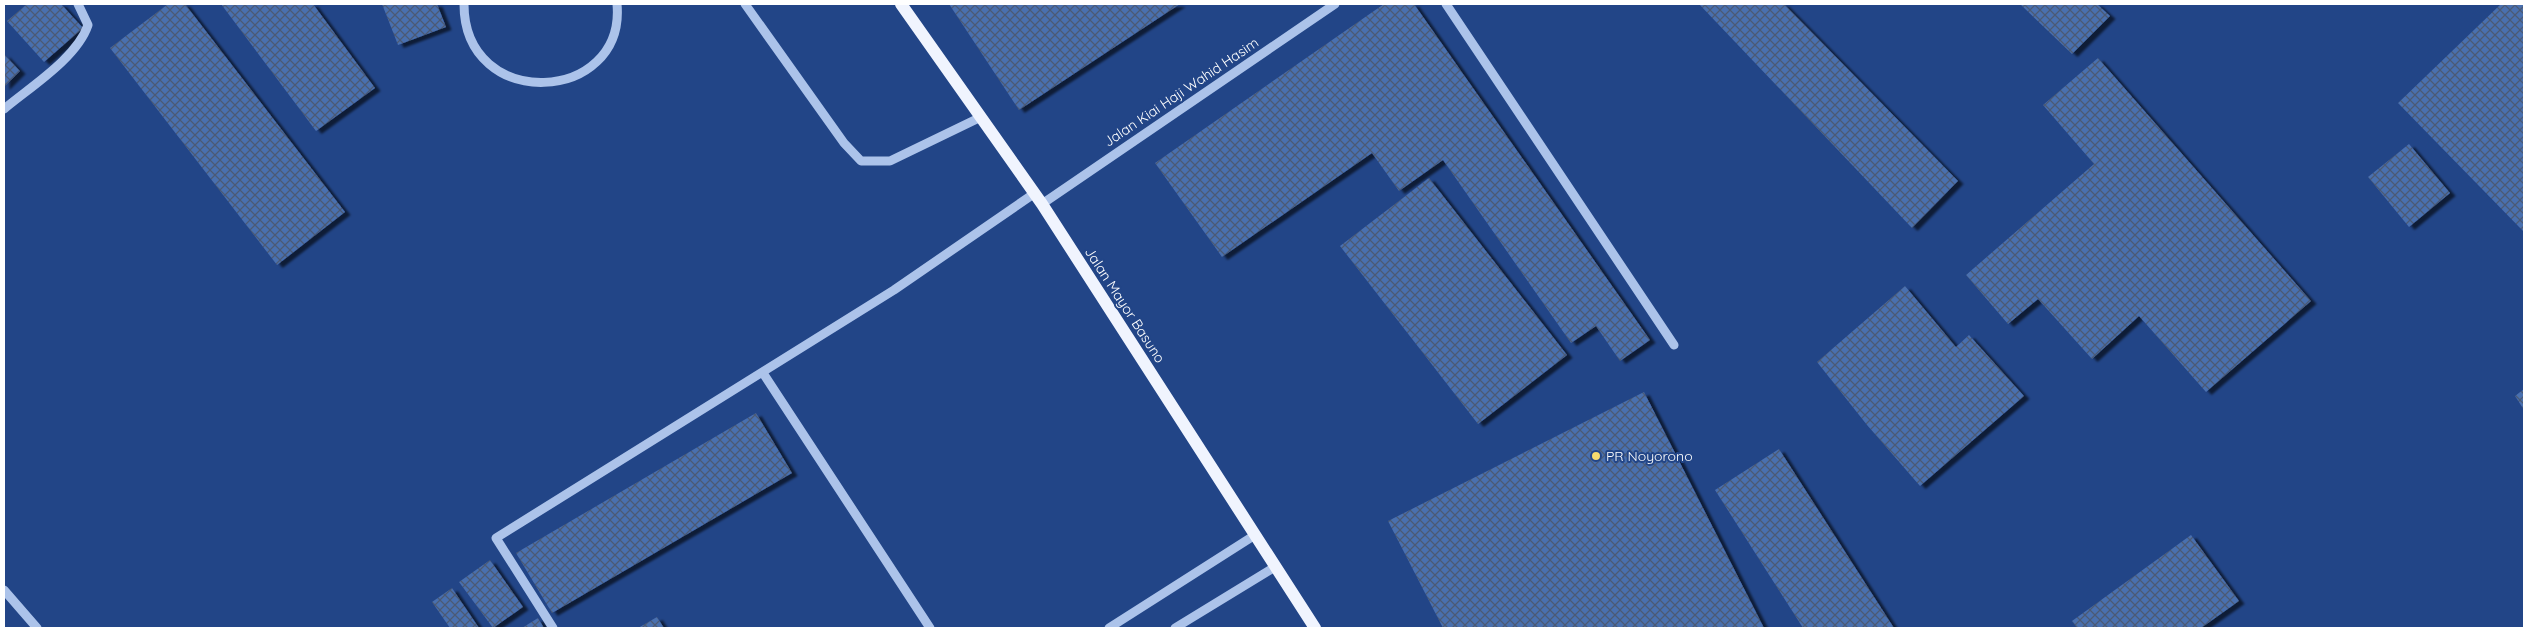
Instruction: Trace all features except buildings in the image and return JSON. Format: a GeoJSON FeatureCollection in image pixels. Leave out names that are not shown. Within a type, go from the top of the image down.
{"type":"FeatureCollection","features":[{"type":"Feature","properties":{"kind":"main road","name":"Jalan Mayor Basuno"},"geometry":{"type":"LineString","coordinates":[[902,4],[1035,193],[1315,628]]}},
{"type":"Feature","properties":{"kind":"street"},"geometry":{"type":"LineString","coordinates":[[4,109],[74,50],[84,38],[88,25],[78,4]]}},
{"type":"Feature","properties":{"kind":"street"},"geometry":{"type":"LineString","coordinates":[[464,4],[464,18],[469,38],[480,55],[495,70],[513,80],[534,84],[560,81],[573,77],[591,66],[604,51],[614,33],[617,4]]}},
{"type":"Feature","properties":{"kind":"street"},"geometry":{"type":"LineString","coordinates":[[745,4],[844,144],[861,161],[890,162],[981,117]]}},
{"type":"Feature","properties":{"kind":"street","name":"Jalan Kiai Haji Wahid Hasim"},"geometry":{"type":"LineString","coordinates":[[1042,204],[1335,4]]}},
{"type":"Feature","properties":{"kind":"street"},"geometry":{"type":"LineString","coordinates":[[1446,4],[1674,345]]}},
{"type":"Feature","properties":{"kind":"street"},"geometry":{"type":"LineString","coordinates":[[553,628],[496,538],[894,290],[1035,193]]}},
{"type":"Feature","properties":{"kind":"street"},"geometry":{"type":"LineString","coordinates":[[763,373],[930,628]]}},
{"type":"Feature","properties":{"kind":"street"},"geometry":{"type":"LineString","coordinates":[[1109,628],[1255,535]]}},
{"type":"Feature","properties":{"kind":"street"},"geometry":{"type":"LineString","coordinates":[[1175,628],[1275,567]]}},
{"type":"Feature","properties":{"kind":"street"},"geometry":{"type":"LineString","coordinates":[[4,590],[37,628]]}},
{"type":"Feature","properties":{"kind":"place","name":"PR Noyorono"},"geometry":{"type":"Point","coordinates":[1596,456]}}]}
